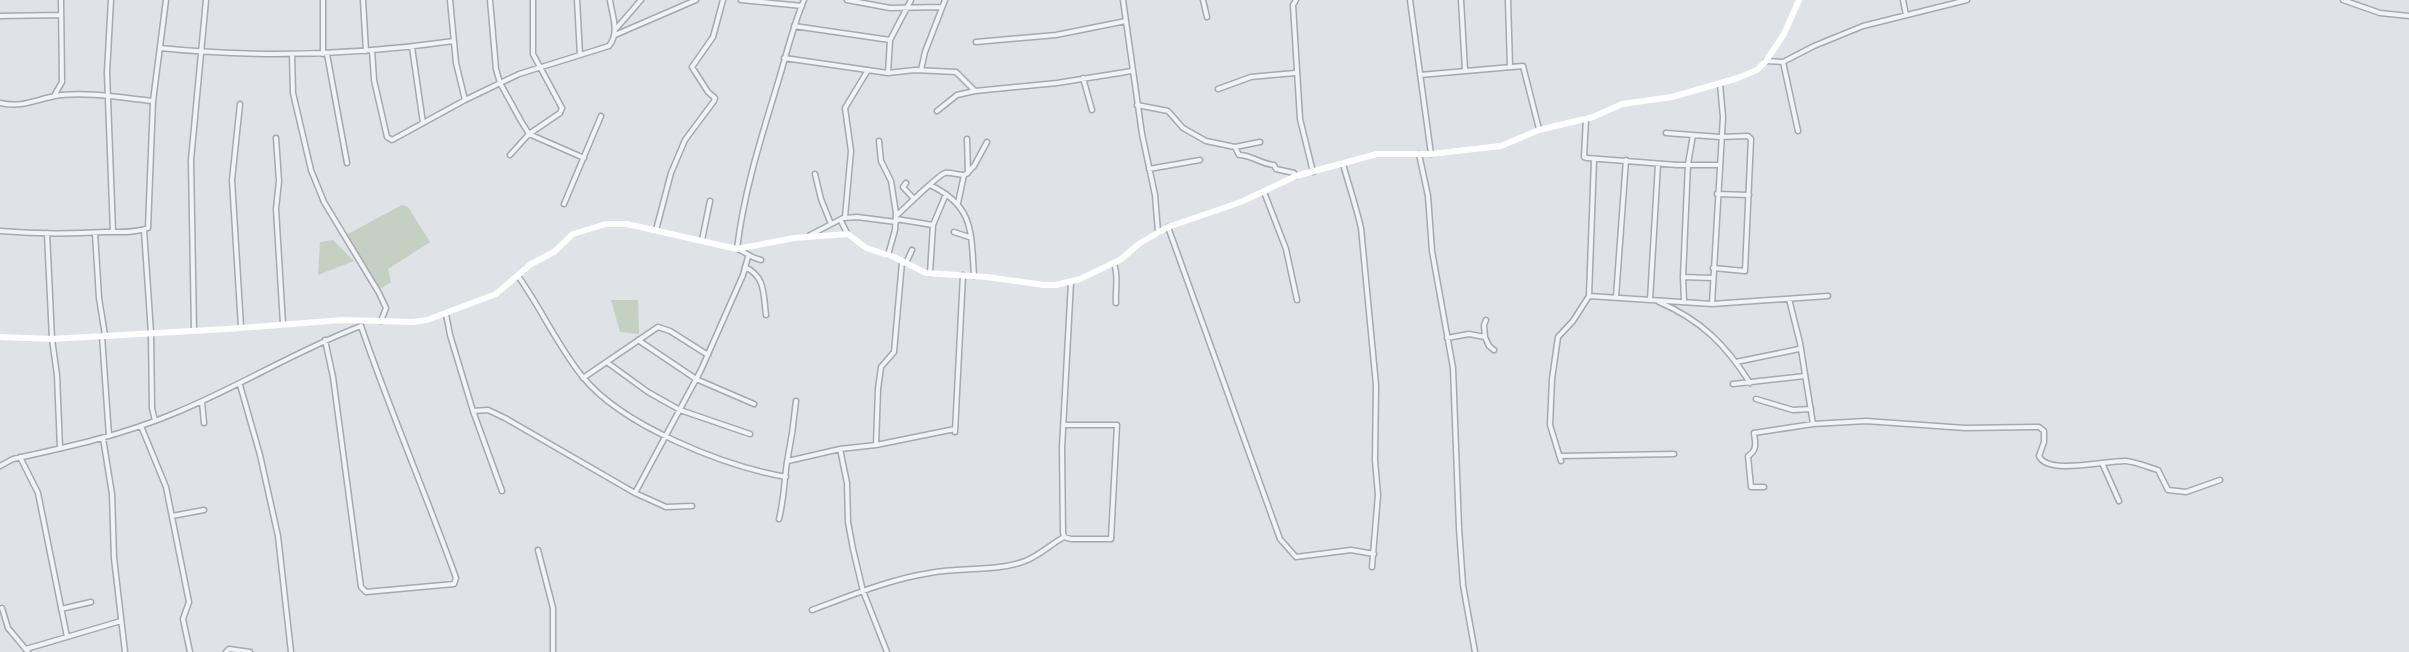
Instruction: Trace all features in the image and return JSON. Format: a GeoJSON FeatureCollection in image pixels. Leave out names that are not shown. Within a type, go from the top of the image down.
{"type":"FeatureCollection","features":[{"type":"Feature","properties":{"kind":"street"},"geometry":{"type":"LineString","coordinates":[[54,96],[62,82],[61,0]]}},
{"type":"Feature","properties":{"kind":"street"},"geometry":{"type":"LineString","coordinates":[[111,0],[107,72],[113,232]]}},
{"type":"Feature","properties":{"kind":"street"},"geometry":{"type":"LineString","coordinates":[[0,231],[94,233],[148,228],[153,101],[166,0]]}},
{"type":"Feature","properties":{"kind":"street"},"geometry":{"type":"LineString","coordinates":[[194,330],[191,170],[206,0]]}},
{"type":"Feature","properties":{"kind":"street"},"geometry":{"type":"LineString","coordinates":[[323,0],[325,54],[347,163]]}},
{"type":"Feature","properties":{"kind":"street"},"geometry":{"type":"LineString","coordinates":[[363,0],[366,51]]}},
{"type":"Feature","properties":{"kind":"street"},"geometry":{"type":"LineString","coordinates":[[450,0],[456,63],[465,100]]}},
{"type":"Feature","properties":{"kind":"street"},"geometry":{"type":"LineString","coordinates":[[490,0],[492,36],[500,83],[529,134],[584,158]]}},
{"type":"Feature","properties":{"kind":"street"},"geometry":{"type":"LineString","coordinates":[[510,155],[529,134],[560,112],[562,108],[538,67],[532,46],[533,0]]}},
{"type":"Feature","properties":{"kind":"street"},"geometry":{"type":"LineString","coordinates":[[577,0],[580,55]]}},
{"type":"Feature","properties":{"kind":"street"},"geometry":{"type":"LineString","coordinates":[[372,50],[376,88],[387,137],[392,140],[500,83],[538,67],[609,46],[615,39],[610,0]]}},
{"type":"Feature","properties":{"kind":"street"},"geometry":{"type":"LineString","coordinates":[[615,32],[641,0]]}},
{"type":"Feature","properties":{"kind":"street"},"geometry":{"type":"LineString","coordinates":[[615,32],[696,0]]}},
{"type":"Feature","properties":{"kind":"street"},"geometry":{"type":"LineString","coordinates":[[656,231],[671,173],[680,151],[715,98],[692,67],[713,37],[723,0]]}},
{"type":"Feature","properties":{"kind":"street"},"geometry":{"type":"LineString","coordinates":[[741,0],[802,6]]}},
{"type":"Feature","properties":{"kind":"street"},"geometry":{"type":"LineString","coordinates":[[737,249],[754,160],[804,0]]}},
{"type":"Feature","properties":{"kind":"street"},"geometry":{"type":"LineString","coordinates":[[848,0],[890,8],[941,8]]}},
{"type":"Feature","properties":{"kind":"street"},"geometry":{"type":"LineString","coordinates":[[888,73],[890,40],[911,0]]}},
{"type":"Feature","properties":{"kind":"street"},"geometry":{"type":"LineString","coordinates":[[921,70],[945,0]]}},
{"type":"Feature","properties":{"kind":"street"},"geometry":{"type":"LineString","coordinates":[[1123,0],[1137,105],[1155,195],[1158,233]]}},
{"type":"Feature","properties":{"kind":"street"},"geometry":{"type":"LineString","coordinates":[[1203,0],[1208,17]]}},
{"type":"Feature","properties":{"kind":"street"},"geometry":{"type":"LineString","coordinates":[[1296,0],[1293,5],[1295,73],[1300,119],[1312,172]]}},
{"type":"Feature","properties":{"kind":"street"},"geometry":{"type":"LineString","coordinates":[[1410,0],[1431,154]]}},
{"type":"Feature","properties":{"kind":"street"},"geometry":{"type":"LineString","coordinates":[[1461,0],[1465,70]]}},
{"type":"Feature","properties":{"kind":"street"},"geometry":{"type":"LineString","coordinates":[[1508,0],[1510,67]]}},
{"type":"Feature","properties":{"kind":"street"},"geometry":{"type":"LineString","coordinates":[[868,70],[845,108],[851,151],[847,207],[842,220],[848,234],[862,246],[904,262],[918,271],[1056,285],[1080,279],[1113,263],[1140,243],[1168,227],[1264,192],[1296,176],[1377,154],[1431,154],[1501,146],[1539,130],[1586,118],[1635,101],[1666,98],[1720,84],[1756,70],[1766,61],[1784,34],[1799,0]]}},
{"type":"Feature","properties":{"kind":"street"},"geometry":{"type":"LineString","coordinates":[[1903,0],[1906,15]]}},
{"type":"Feature","properties":{"kind":"street"},"geometry":{"type":"LineString","coordinates":[[1766,61],[1783,62],[1839,35],[1967,0]]}},
{"type":"Feature","properties":{"kind":"street"},"geometry":{"type":"LineString","coordinates":[[2343,0],[2380,13],[2409,16]]}},
{"type":"Feature","properties":{"kind":"street"},"geometry":{"type":"LineString","coordinates":[[0,16],[61,15]]}},
{"type":"Feature","properties":{"kind":"street"},"geometry":{"type":"LineString","coordinates":[[976,42],[1056,34],[1126,21]]}},
{"type":"Feature","properties":{"kind":"street"},"geometry":{"type":"LineString","coordinates":[[794,26],[890,40]]}},
{"type":"Feature","properties":{"kind":"street"},"geometry":{"type":"LineString","coordinates":[[160,48],[203,52],[325,54],[454,41]]}},
{"type":"Feature","properties":{"kind":"street"},"geometry":{"type":"LineString","coordinates":[[412,47],[423,123]]}},
{"type":"Feature","properties":{"kind":"street"},"geometry":{"type":"LineString","coordinates":[[292,54],[293,93],[311,170],[324,202],[379,292],[386,308],[381,321]]}},
{"type":"Feature","properties":{"kind":"street"},"geometry":{"type":"LineString","coordinates":[[784,58],[888,73],[921,70],[956,72],[975,91]]}},
{"type":"Feature","properties":{"kind":"street"},"geometry":{"type":"LineString","coordinates":[[1783,62],[1798,131]]}},
{"type":"Feature","properties":{"kind":"street"},"geometry":{"type":"LineString","coordinates":[[1420,75],[1523,66],[1539,130]]}},
{"type":"Feature","properties":{"kind":"street"},"geometry":{"type":"LineString","coordinates":[[937,111],[957,95],[975,91],[992,91],[1132,71]]}},
{"type":"Feature","properties":{"kind":"street"},"geometry":{"type":"LineString","coordinates":[[1218,89],[1251,77],[1295,73]]}},
{"type":"Feature","properties":{"kind":"street"},"geometry":{"type":"LineString","coordinates":[[1083,78],[1092,110]]}},
{"type":"Feature","properties":{"kind":"street"},"geometry":{"type":"LineString","coordinates":[[1712,304],[1720,137],[1723,117],[1720,84]]}},
{"type":"Feature","properties":{"kind":"street"},"geometry":{"type":"LineString","coordinates":[[0,103],[26,105],[54,96],[153,101]]}},
{"type":"Feature","properties":{"kind":"street"},"geometry":{"type":"LineString","coordinates":[[240,104],[232,180],[241,327]]}},
{"type":"Feature","properties":{"kind":"street"},"geometry":{"type":"LineString","coordinates":[[1137,105],[1168,111],[1184,128],[1206,141],[1235,147],[1260,142]]}},
{"type":"Feature","properties":{"kind":"street"},"geometry":{"type":"LineString","coordinates":[[564,204],[601,116]]}},
{"type":"Feature","properties":{"kind":"street"},"geometry":{"type":"LineString","coordinates":[[1586,118],[1584,157],[1594,160],[1626,160],[1658,164],[1720,165]]}},
{"type":"Feature","properties":{"kind":"street"},"geometry":{"type":"LineString","coordinates":[[1666,133],[1720,137],[1749,136],[1751,139],[1745,271],[1713,268]]}},
{"type":"Feature","properties":{"kind":"street"},"geometry":{"type":"LineString","coordinates":[[1684,301],[1688,164],[1692,135]]}},
{"type":"Feature","properties":{"kind":"street"},"geometry":{"type":"LineString","coordinates":[[276,138],[279,181],[276,209],[283,324]]}},
{"type":"Feature","properties":{"kind":"street"},"geometry":{"type":"LineString","coordinates":[[958,204],[966,174],[967,139]]}},
{"type":"Feature","properties":{"kind":"street"},"geometry":{"type":"LineString","coordinates":[[879,141],[881,161],[891,181],[896,219],[888,255]]}},
{"type":"Feature","properties":{"kind":"street"},"geometry":{"type":"LineString","coordinates":[[896,219],[935,178],[945,173],[966,174],[974,166],[987,142]]}},
{"type":"Feature","properties":{"kind":"street"},"geometry":{"type":"LineString","coordinates":[[1235,147],[1239,155],[1250,156],[1265,165],[1274,165],[1276,169],[1294,173],[1296,176]]}},
{"type":"Feature","properties":{"kind":"street"},"geometry":{"type":"LineString","coordinates":[[1419,153],[1428,196],[1432,251],[1453,368],[1463,585],[1475,652]]}},
{"type":"Feature","properties":{"kind":"street"},"geometry":{"type":"LineString","coordinates":[[1149,169],[1200,160]]}},
{"type":"Feature","properties":{"kind":"street"},"geometry":{"type":"LineString","coordinates":[[1594,160],[1589,296],[1573,321],[1558,337],[1552,379],[1550,425],[1561,458],[1674,454]]}},
{"type":"Feature","properties":{"kind":"street"},"geometry":{"type":"LineString","coordinates":[[1616,297],[1626,160]]}},
{"type":"Feature","properties":{"kind":"street"},"geometry":{"type":"LineString","coordinates":[[1342,163],[1361,228],[1376,385],[1375,433],[1378,495],[1372,567]]}},
{"type":"Feature","properties":{"kind":"street"},"geometry":{"type":"LineString","coordinates":[[1653,300],[1658,164]]}},
{"type":"Feature","properties":{"kind":"street"},"geometry":{"type":"LineString","coordinates":[[815,174],[831,224]]}},
{"type":"Feature","properties":{"kind":"street"},"geometry":{"type":"LineString","coordinates":[[906,183],[903,187],[914,200]]}},
{"type":"Feature","properties":{"kind":"street"},"geometry":{"type":"LineString","coordinates":[[930,185],[951,196],[969,220],[974,276]]}},
{"type":"Feature","properties":{"kind":"street"},"geometry":{"type":"LineString","coordinates":[[1264,192],[1286,249],[1297,300]]}},
{"type":"Feature","properties":{"kind":"street"},"geometry":{"type":"LineString","coordinates":[[930,273],[933,225],[946,194]]}},
{"type":"Feature","properties":{"kind":"street"},"geometry":{"type":"LineString","coordinates":[[1717,194],[1749,195]]}},
{"type":"Feature","properties":{"kind":"street"},"geometry":{"type":"LineString","coordinates":[[702,240],[710,201]]}},
{"type":"Feature","properties":{"kind":"street"},"geometry":{"type":"LineString","coordinates":[[807,237],[831,224],[857,217],[896,219],[933,225]]}},
{"type":"Feature","properties":{"kind":"street"},"geometry":{"type":"LineString","coordinates":[[0,337],[52,339],[283,324],[413,322],[446,314],[496,294],[537,260],[554,252],[573,234],[585,228],[616,222],[742,250],[748,257],[761,260]]}},
{"type":"Feature","properties":{"kind":"street"},"geometry":{"type":"LineString","coordinates":[[1168,227],[1280,539],[1296,558],[1351,550],[1374,554]]}},
{"type":"Feature","properties":{"kind":"street"},"geometry":{"type":"LineString","coordinates":[[144,230],[152,333],[152,408],[155,421]]}},
{"type":"Feature","properties":{"kind":"street"},"geometry":{"type":"LineString","coordinates":[[954,232],[969,237]]}},
{"type":"Feature","properties":{"kind":"street"},"geometry":{"type":"LineString","coordinates":[[47,233],[60,448]]}},
{"type":"Feature","properties":{"kind":"street"},"geometry":{"type":"LineString","coordinates":[[94,233],[104,335],[110,436]]}},
{"type":"Feature","properties":{"kind":"street"},"geometry":{"type":"LineString","coordinates":[[737,249],[807,237],[848,234]]}},
{"type":"Feature","properties":{"kind":"street"},"geometry":{"type":"LineString","coordinates":[[876,445],[881,368],[894,352],[900,273],[912,250]]}},
{"type":"Feature","properties":{"kind":"street"},"geometry":{"type":"LineString","coordinates":[[635,493],[708,355],[748,257]]}},
{"type":"Feature","properties":{"kind":"street"},"geometry":{"type":"LineString","coordinates":[[1113,263],[1118,273],[1115,285],[1116,303]]}},
{"type":"Feature","properties":{"kind":"street"},"geometry":{"type":"LineString","coordinates":[[745,267],[756,272],[761,280],[766,315]]}},
{"type":"Feature","properties":{"kind":"street"},"geometry":{"type":"LineString","coordinates":[[788,461],[840,449],[955,431],[963,275]]}},
{"type":"Feature","properties":{"kind":"street"},"geometry":{"type":"LineString","coordinates":[[518,276],[583,378],[615,406],[667,436],[697,450],[753,471],[786,477]]}},
{"type":"Feature","properties":{"kind":"street"},"geometry":{"type":"LineString","coordinates":[[1683,277],[1712,278]]}},
{"type":"Feature","properties":{"kind":"street"},"geometry":{"type":"LineString","coordinates":[[1064,537],[1061,496],[1071,281]]}},
{"type":"Feature","properties":{"kind":"street"},"geometry":{"type":"LineString","coordinates":[[1589,296],[1712,304],[1828,296]]}},
{"type":"Feature","properties":{"kind":"street"},"geometry":{"type":"LineString","coordinates":[[1789,299],[1800,343],[1799,349],[1813,424]]}},
{"type":"Feature","properties":{"kind":"street"},"geometry":{"type":"LineString","coordinates":[[1653,300],[1679,310],[1706,329],[1723,344],[1750,383]]}},
{"type":"Feature","properties":{"kind":"street"},"geometry":{"type":"LineString","coordinates":[[446,314],[473,411],[502,491]]}},
{"type":"Feature","properties":{"kind":"street"},"geometry":{"type":"LineString","coordinates":[[1486,320],[1485,337],[1494,350]]}},
{"type":"Feature","properties":{"kind":"street"},"geometry":{"type":"LineString","coordinates":[[0,466],[20,457],[103,438],[155,421],[240,385],[362,323]]}},
{"type":"Feature","properties":{"kind":"street"},"geometry":{"type":"LineString","coordinates":[[325,340],[333,378],[361,587],[366,592],[454,584],[456,578],[428,500],[396,424],[362,323]]}},
{"type":"Feature","properties":{"kind":"street"},"geometry":{"type":"LineString","coordinates":[[583,378],[658,327],[662,327],[708,355]]}},
{"type":"Feature","properties":{"kind":"street"},"geometry":{"type":"LineString","coordinates":[[1447,338],[1469,334],[1485,337]]}},
{"type":"Feature","properties":{"kind":"street"},"geometry":{"type":"LineString","coordinates":[[638,340],[696,379],[754,404]]}},
{"type":"Feature","properties":{"kind":"street"},"geometry":{"type":"LineString","coordinates":[[1736,362],[1799,349]]}},
{"type":"Feature","properties":{"kind":"street"},"geometry":{"type":"LineString","coordinates":[[608,363],[648,392],[680,410],[750,434]]}},
{"type":"Feature","properties":{"kind":"street"},"geometry":{"type":"LineString","coordinates":[[1733,384],[1805,376]]}},
{"type":"Feature","properties":{"kind":"street"},"geometry":{"type":"LineString","coordinates":[[240,385],[260,455],[278,536],[291,652]]}},
{"type":"Feature","properties":{"kind":"street"},"geometry":{"type":"LineString","coordinates":[[1756,399],[1792,410],[1811,409]]}},
{"type":"Feature","properties":{"kind":"street"},"geometry":{"type":"LineString","coordinates":[[779,519],[785,495],[796,401]]}},
{"type":"Feature","properties":{"kind":"street"},"geometry":{"type":"LineString","coordinates":[[202,402],[204,423]]}},
{"type":"Feature","properties":{"kind":"street"},"geometry":{"type":"LineString","coordinates":[[473,411],[488,410],[505,418],[635,493],[666,507],[692,506]]}},
{"type":"Feature","properties":{"kind":"street"},"geometry":{"type":"LineString","coordinates":[[1764,487],[1751,487],[1748,456],[1753,453],[1756,446],[1754,433],[1813,424],[1866,421],[1965,428],[2039,427],[2044,431],[2044,442],[2038,456],[2047,464],[2073,466],[2126,461],[2158,470],[2168,490],[2186,492],[2220,480]]}},
{"type":"Feature","properties":{"kind":"street"},"geometry":{"type":"LineString","coordinates":[[812,610],[863,591],[926,573],[1018,563],[1028,560],[1064,537],[1111,539],[1117,425],[1064,424]]}},
{"type":"Feature","properties":{"kind":"street"},"geometry":{"type":"LineString","coordinates":[[141,426],[166,487],[189,602],[183,619],[190,652]]}},
{"type":"Feature","properties":{"kind":"street"},"geometry":{"type":"LineString","coordinates":[[103,438],[112,494],[114,558],[125,652]]}},
{"type":"Feature","properties":{"kind":"street"},"geometry":{"type":"LineString","coordinates":[[840,449],[847,483],[848,522],[852,549],[863,591],[887,652]]}},
{"type":"Feature","properties":{"kind":"street"},"geometry":{"type":"LineString","coordinates":[[20,457],[38,493],[67,637]]}},
{"type":"Feature","properties":{"kind":"street"},"geometry":{"type":"LineString","coordinates":[[2102,463],[2120,501]]}},
{"type":"Feature","properties":{"kind":"street"},"geometry":{"type":"LineString","coordinates":[[172,516],[204,510]]}},
{"type":"Feature","properties":{"kind":"street"},"geometry":{"type":"LineString","coordinates":[[538,550],[553,608],[553,652]]}},
{"type":"Feature","properties":{"kind":"street"},"geometry":{"type":"LineString","coordinates":[[61,609],[91,602]]}},
{"type":"Feature","properties":{"kind":"street"},"geometry":{"type":"LineString","coordinates":[[2,608],[8,628],[27,650],[121,621]]}},
{"type":"Feature","properties":{"kind":"street"},"geometry":{"type":"LineString","coordinates":[[226,652],[229,649],[250,652]]}},
{"type":"Feature","properties":{"kind":"green space"},"geometry":{"type":"Polygon","coordinates":[[[402,205],[408,207],[430,242],[388,269],[391,282],[379,290],[346,235],[402,205]]]}},
{"type":"Feature","properties":{"kind":"green space"},"geometry":{"type":"Polygon","coordinates":[[[333,240],[354,261],[318,275],[320,242],[333,240]]]}},
{"type":"Feature","properties":{"kind":"green space"},"geometry":{"type":"Polygon","coordinates":[[[611,300],[638,300],[639,334],[620,332],[611,300]]]}}]}
